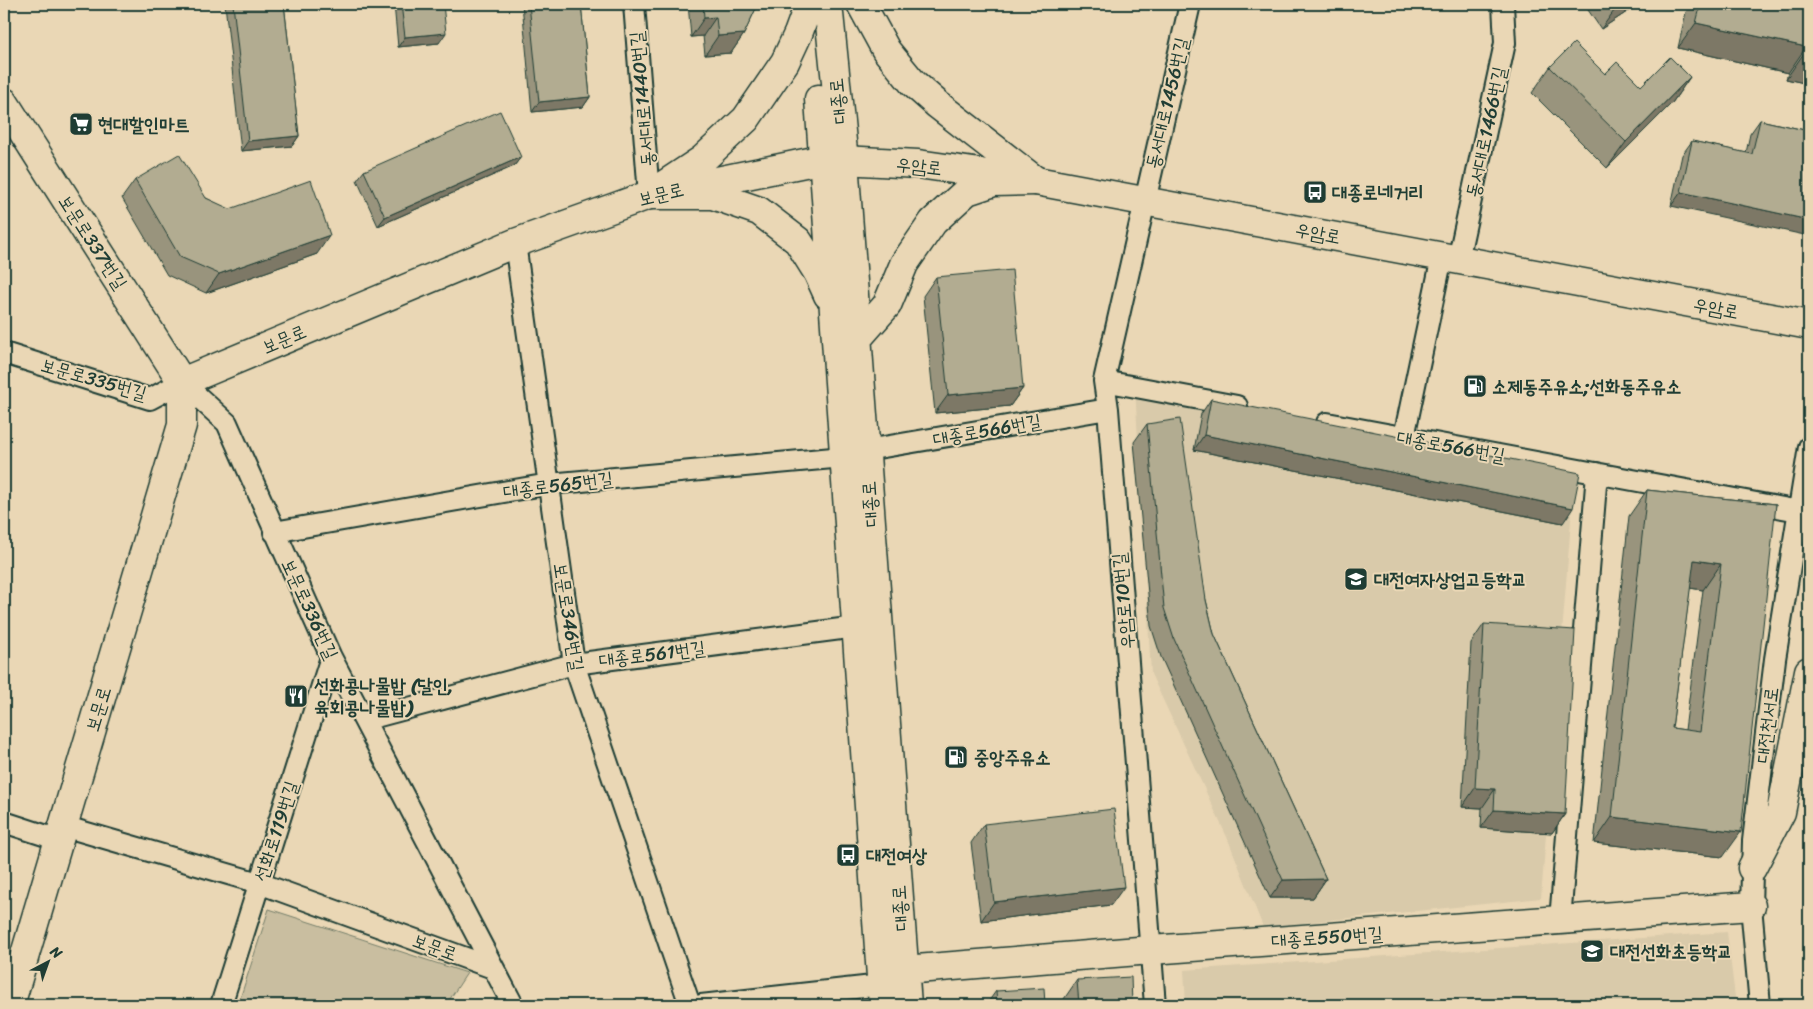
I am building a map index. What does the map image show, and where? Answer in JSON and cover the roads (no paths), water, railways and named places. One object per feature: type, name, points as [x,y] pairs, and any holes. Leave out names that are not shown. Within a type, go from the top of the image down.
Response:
[{"type":"main road","points":[[650,195],[702,160],[746,119],[785,62],[810,4]]},
{"type":"main road","name":"대종로","points":[[810,4],[834,160],[857,339],[855,454],[856,627],[882,995]]},
{"type":"main road","name":"대종로","points":[[828,4],[834,160],[834,308],[855,454],[907,1005]]},
{"type":"main road","points":[[861,4],[886,50],[913,83],[938,105],[1036,181]]},
{"type":"main road","name":"보문로337번길","points":[[4,102],[182,382]]},
{"type":"main road","name":"보문로","points":[[10,1005],[182,425],[182,382],[515,243],[650,195],[834,160]]},
{"type":"main road","name":"우암로","points":[[834,160],[918,164],[1036,181],[1809,325]]},
{"type":"main road","points":[[857,339],[887,305],[904,264],[933,222],[967,191],[994,182],[1036,181]]},
{"type":"main road","points":[[650,195],[713,195],[759,211],[798,241],[818,273],[834,308]]},
{"type":"main road","points":[[1752,868],[1780,812],[1809,671]]},
{"type":"main road","name":"대종로550번길","points":[[904,970],[1750,906]]},
{"type":"street","name":"동서대로1440번길","points":[[634,4],[650,195]]},
{"type":"street","name":"동서대로1456번길","points":[[1145,201],[1190,4]]},
{"type":"street","name":"동서대로1466번길","points":[[1404,437],[1505,43],[1502,4]]},
{"type":"street","name":"우암로10번길","points":[[1145,201],[1104,382],[1108,409],[1155,1005]]},
{"type":"street","name":"보문로346번길","points":[[515,243],[574,664],[690,1005]]},
{"type":"street","name":"보문로335번길","points":[[4,353],[150,399],[182,382]]},
{"type":"street","name":"보문로336번길","points":[[182,382],[227,423],[331,657],[513,1005]]},
{"type":"street","points":[[1104,382],[1260,410]]},
{"type":"street","name":"대종로566번길","points":[[855,454],[1108,409]]},
{"type":"street","name":"대종로566번길","points":[[1308,419],[1799,510]]},
{"type":"street","name":"대전천서로","points":[[1760,1005],[1750,906],[1753,841],[1775,659],[1809,447]]},
{"type":"street","name":"대종로565번길","points":[[274,532],[549,484],[855,454]]},
{"type":"street","points":[[1560,920],[1597,473]]},
{"type":"street","name":"대종로561번길","points":[[364,720],[574,664],[856,627]]},
{"type":"street","name":"선화로119번길","points":[[221,1005],[331,657]]},
{"type":"street","points":[[4,822],[61,833]]},
{"type":"street","name":"보문로","points":[[61,833],[259,883],[493,968]]},
{"type":"street","points":[[701,1005],[882,995]]},
{"type":"place","name":"현대할인마트","points":[[81,124]]},
{"type":"place","name":"대종로네거리","points":[[1315,192]]},
{"type":"place","name":"소제동주유소;선화동주유소","points":[[1475,386]]},
{"type":"place","name":"대전여자상업고등학교","points":[[1356,579]]},
{"type":"place","name":"선화콩나물밥 (달인, 육회콩나물밥)","points":[[296,696]]},
{"type":"place","name":"중앙주유소","points":[[956,757]]},
{"type":"place","name":"대전여상","points":[[848,855]]},
{"type":"place","name":"대전선화초등학교","points":[[1592,951]]}]
